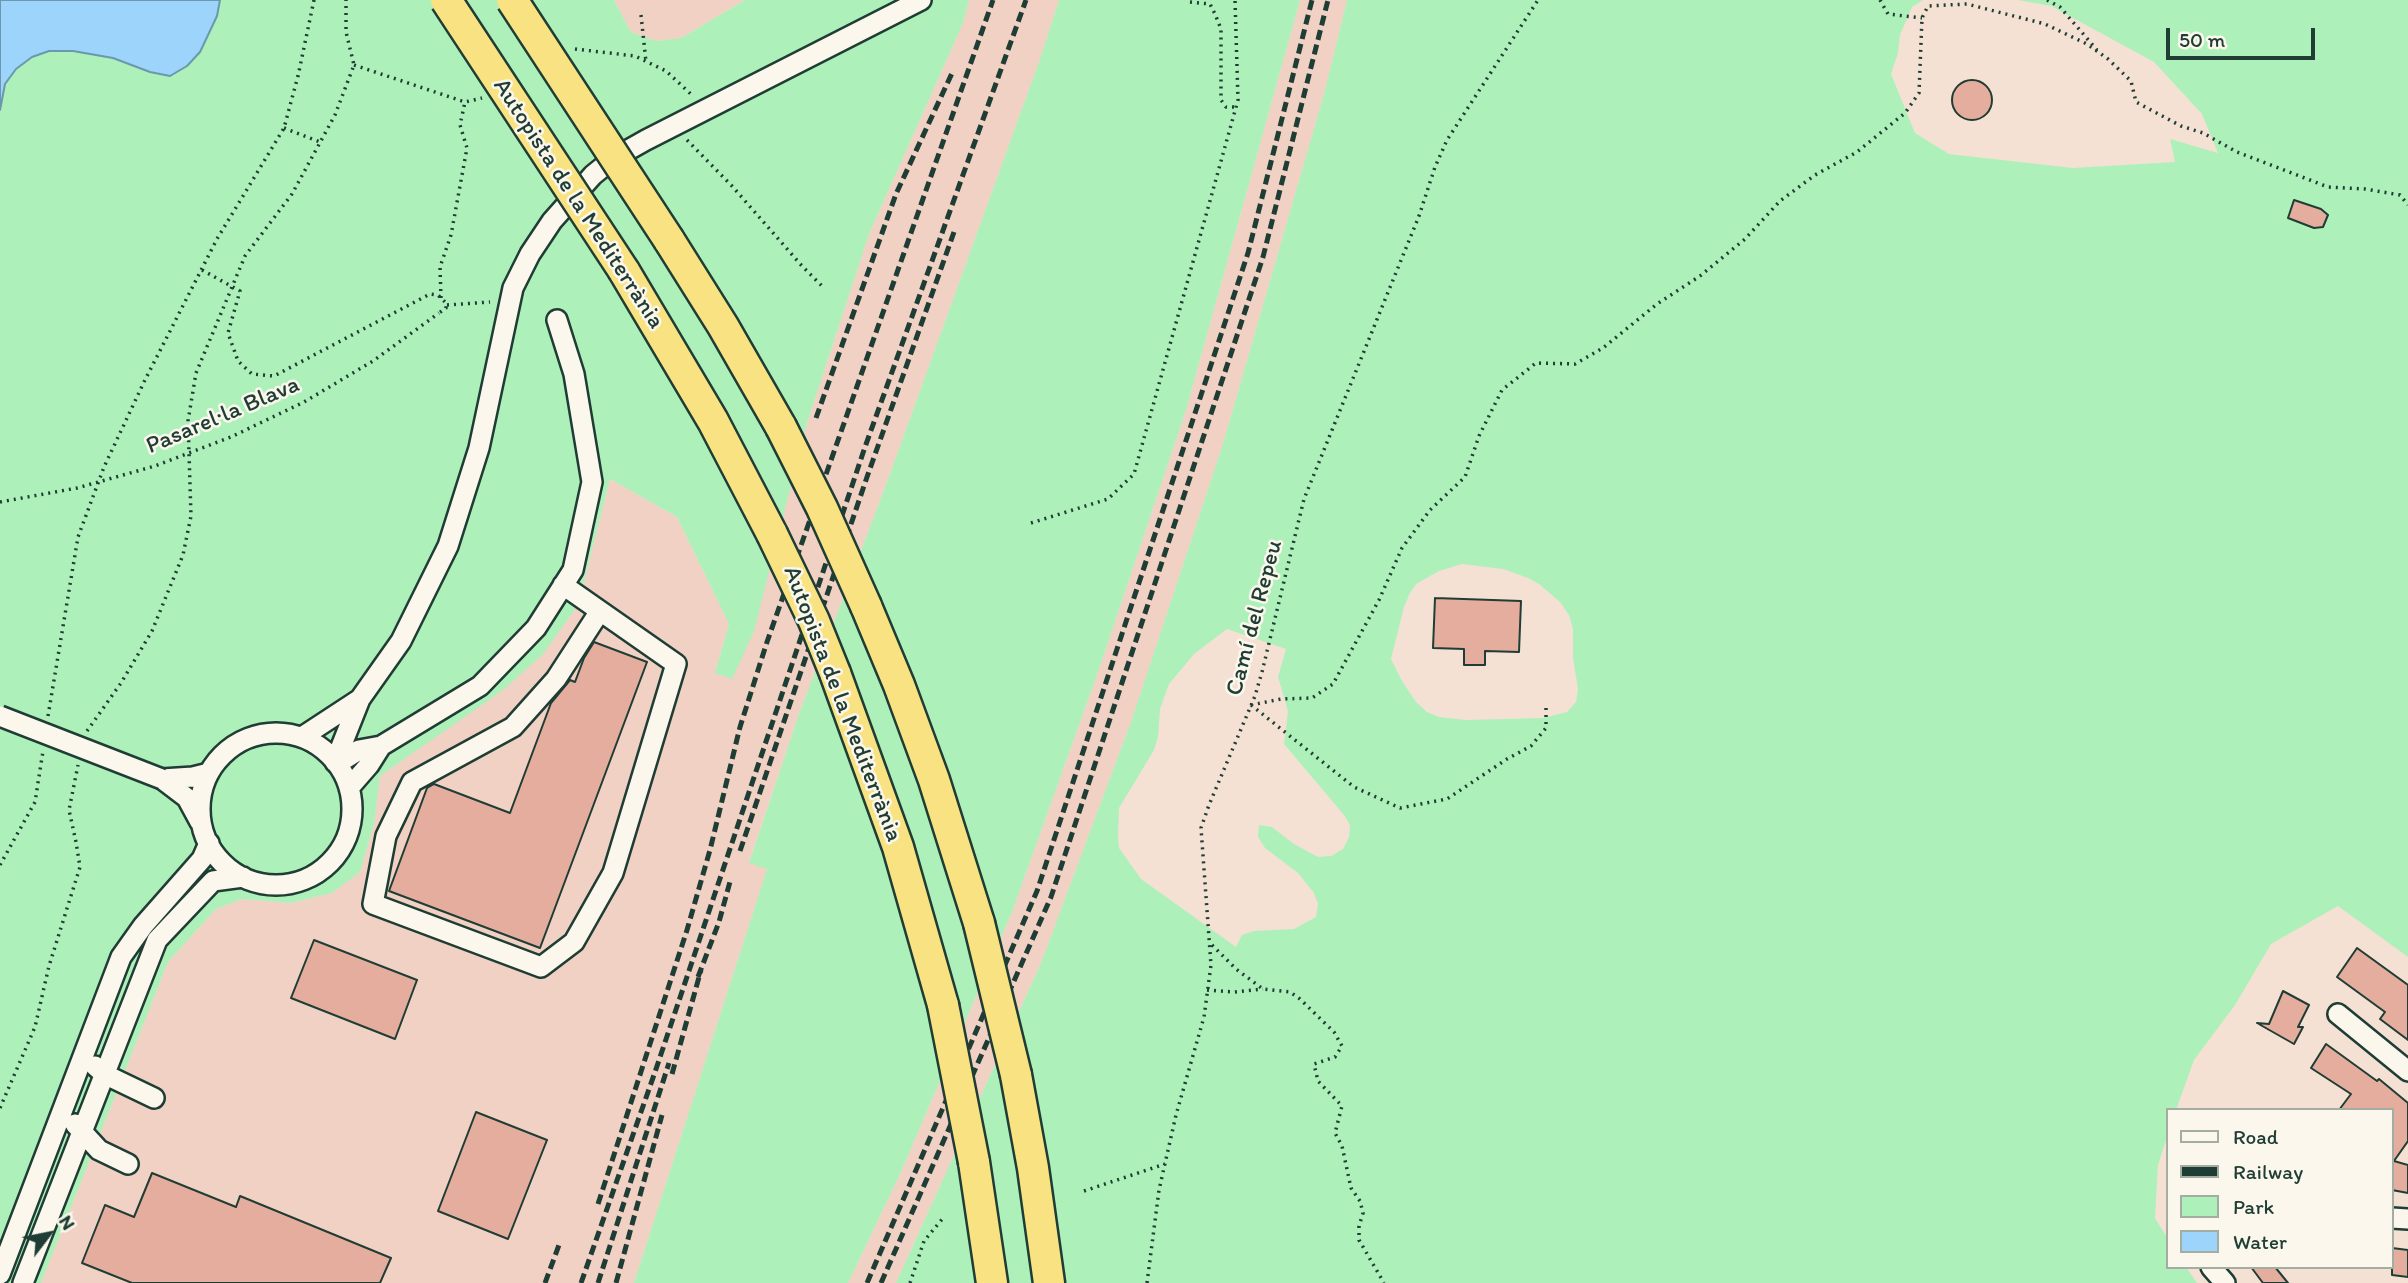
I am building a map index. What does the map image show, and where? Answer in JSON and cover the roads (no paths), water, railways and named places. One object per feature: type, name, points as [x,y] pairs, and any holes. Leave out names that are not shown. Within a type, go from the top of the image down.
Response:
[{"type":"highway","name":"Autopista de la Mediterrània","points":[[446,0],[624,271],[713,421],[814,621],[898,847],[943,1005],[974,1163],[992,1283]]},
{"type":"highway","points":[[512,0],[723,326],[781,427],[822,508],[866,606],[934,780],[979,923],[1016,1075],[1033,1168],[1049,1283]]},
{"type":"street","points":[[336,763],[360,699],[401,641],[448,546],[480,448],[513,288],[530,254],[552,221],[593,175],[614,158],[921,0]]},
{"type":"street","points":[[336,763],[359,750],[381,746],[480,686],[536,628],[573,570],[592,482],[574,373],[557,320]]},
{"type":"street","points":[[563,585],[676,664],[613,873],[574,942],[541,967],[373,904],[386,836],[412,782],[513,727],[556,679],[600,611]]},
{"type":"street","points":[[302,737],[360,699]]},
{"type":"street","points":[[0,716],[162,779],[187,798],[205,834],[229,868],[256,882],[285,884],[299,881],[325,867],[343,845],[351,817],[349,788],[336,763],[326,751],[302,737],[271,733],[242,741],[223,755],[209,773],[201,799],[205,834],[201,859],[143,926],[121,957],[0,1274]]},
{"type":"street","points":[[349,788],[381,746]]},
{"type":"street","points":[[162,779],[209,773]]},
{"type":"street","points":[[12,1242],[13,1275],[21,1283],[157,940],[213,881],[243,877]]},
{"type":"street","points":[[2338,1014],[2408,1071]]},
{"type":"street","points":[[93,1028],[103,1040],[97,1050],[95,1067],[154,1098]]},
{"type":"street","points":[[64,1105],[71,1120],[99,1150],[128,1164]]},
{"type":"street","points":[[2213,1269],[2225,1283]]},
{"type":"water","points":[[0,0],[220,0],[217,16],[200,52],[187,66],[170,76],[150,72],[113,58],[73,51],[49,51],[32,57],[16,69],[5,84],[0,110]]},
{"type":"railway","points":[[598,1204],[687,930],[740,727],[767,642],[993,0]]},
{"type":"railway","points":[[581,1283],[655,1072],[865,447],[1026,0]]},
{"type":"railway","points":[[867,1283],[1037,891],[1248,253],[1312,0]]},
{"type":"railway","points":[[881,1283],[1051,897],[1263,257],[1328,0]]},
{"type":"railway","points":[[816,418],[896,194],[953,71]]},
{"type":"railway","points":[[740,851],[867,477],[954,232]]},
{"type":"railway","points":[[698,977],[719,922],[731,878]]},
{"type":"railway","points":[[672,1074],[701,970]]},
{"type":"railway","points":[[598,1283],[669,1063]]},
{"type":"railway","points":[[616,1283],[662,1115]]},
{"type":"railway","points":[[545,1283],[559,1245]]}]
